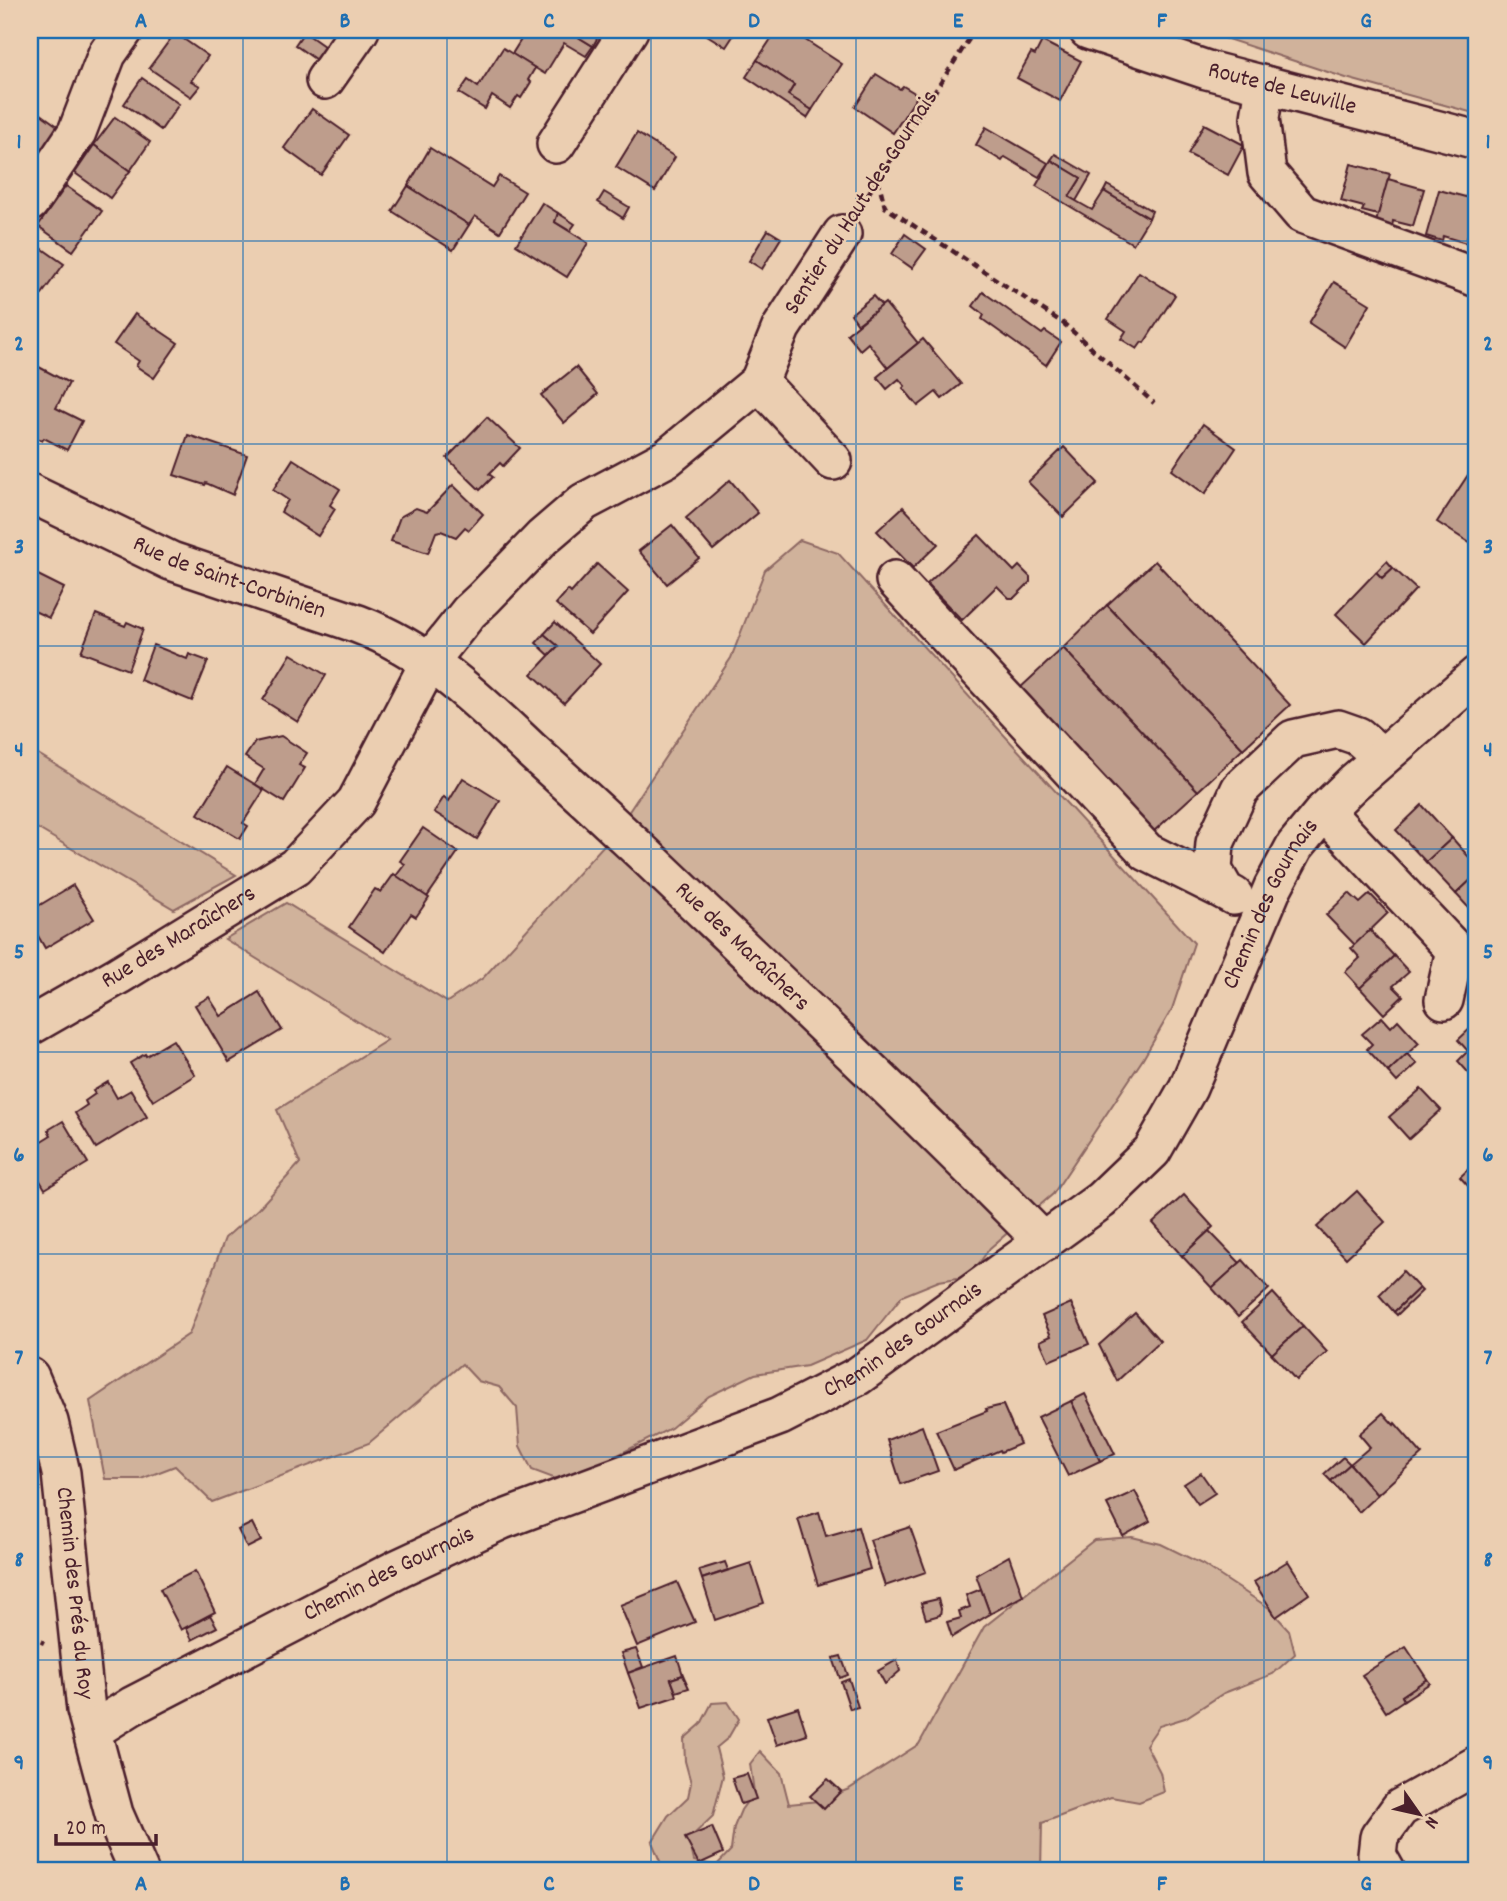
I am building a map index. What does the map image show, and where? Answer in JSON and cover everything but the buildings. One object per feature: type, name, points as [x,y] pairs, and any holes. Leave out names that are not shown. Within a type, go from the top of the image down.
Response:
[{"type":"street","points":[[30,202],[78,132],[107,54],[124,30]]},
{"type":"street","points":[[325,80],[360,30]]},
{"type":"street","points":[[556,144],[629,30]]},
{"type":"street","name":"Route de Leuville","points":[[1088,30],[1207,70],[1477,140]]},
{"type":"street","points":[[1265,85],[1260,118],[1267,173],[1302,214],[1477,278]]},
{"type":"street","name":"Sentier du Haut des Gournais","points":[[760,382],[781,328],[842,234]]},
{"type":"street","points":[[760,382],[834,461]]},
{"type":"street","name":"Rue des Maraîchers","points":[[30,1026],[295,867],[356,802],[430,661],[469,612],[542,538],[584,502],[667,458],[760,382]]},
{"type":"street","name":"Rue de Saint-Corbinien","points":[[30,493],[171,561],[358,624],[430,661]]},
{"type":"street","points":[[895,580],[1147,852],[1263,913]]},
{"type":"street","name":"Rue des Maraîchers","points":[[430,661],[489,710],[617,829],[1044,1242]]},
{"type":"street","name":"Chemin des Gournais","points":[[92,1731],[132,1706],[399,1568],[502,1520],[780,1416],[858,1376],[1101,1200],[1152,1151],[1188,1088],[1273,887],[1295,846],[1324,811],[1477,675]]},
{"type":"street","points":[[1225,891],[1213,870],[1215,843],[1240,789],[1293,739],[1338,729],[1358,736],[1382,757]]},
{"type":"street","points":[[1324,811],[1455,950],[1444,1000]]},
{"type":"street","name":"Chemin des Prés du Roy","points":[[30,1377],[49,1422],[61,1473],[86,1710],[114,1814],[139,1871]]},
{"type":"street","points":[[1386,1871],[1377,1855],[1379,1837],[1401,1808],[1477,1765]]},
{"type":"path","name":"Sentier du Haut des Gournais","points":[[842,234],[975,30]]},
{"type":"path","points":[[878,178],[885,207],[1063,323],[1153,403]]},
{"type":"shaded area","points":[[1200,30],[1477,30],[1477,114],[1346,78]]},
{"type":"shaded area","points":[[800,540],[838,553],[1194,943],[1172,1009],[1143,1059],[1053,1194],[990,1248],[970,1276],[939,1281],[902,1296],[867,1340],[807,1366],[755,1374],[709,1396],[671,1428],[608,1460],[556,1479],[532,1470],[520,1446],[517,1408],[499,1387],[478,1381],[462,1364],[369,1443],[212,1502],[175,1466],[141,1479],[105,1479],[90,1401],[189,1334],[225,1238],[258,1209],[300,1163],[277,1110],[387,1040],[225,939],[286,903],[447,1002],[483,978],[614,834],[731,658],[765,570]]},
{"type":"shaded area","points":[[30,749],[236,875],[174,909],[30,824]]},
{"type":"shaded area","points":[[1132,1537],[1161,1544],[1202,1564],[1269,1608],[1289,1630],[1295,1654],[1273,1674],[1224,1693],[1185,1718],[1159,1726],[1146,1745],[1160,1772],[1164,1792],[1139,1802],[1111,1797],[1042,1823],[1041,1871],[664,1871],[652,1842],[668,1816],[688,1797],[691,1783],[685,1761],[684,1739],[701,1724],[712,1703],[728,1702],[739,1719],[728,1738],[716,1748],[723,1776],[713,1816],[689,1839],[694,1861],[716,1866],[731,1850],[734,1827],[741,1810],[754,1792],[750,1764],[760,1751],[781,1773],[789,1804],[819,1801],[849,1789],[919,1744],[984,1627],[1094,1540]]}]
